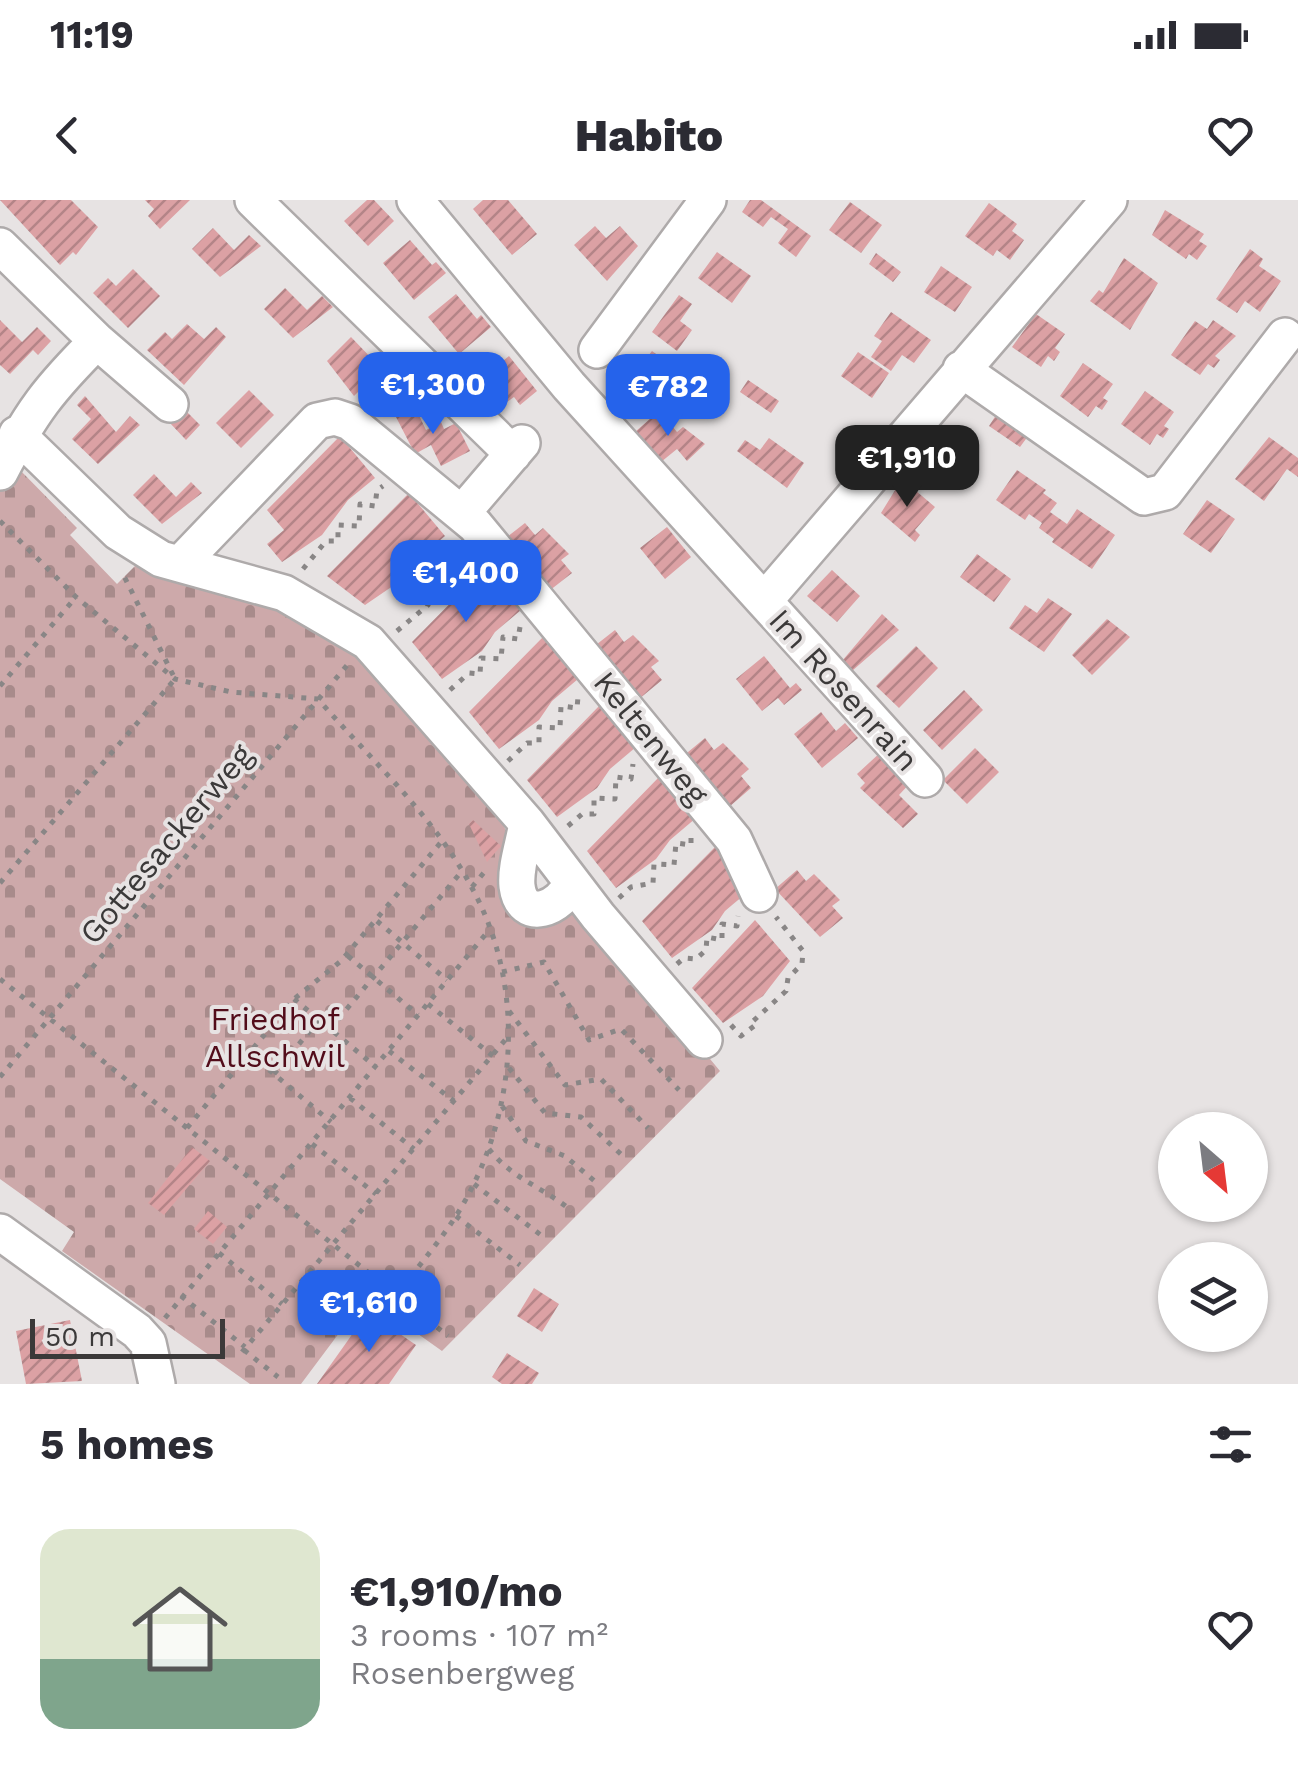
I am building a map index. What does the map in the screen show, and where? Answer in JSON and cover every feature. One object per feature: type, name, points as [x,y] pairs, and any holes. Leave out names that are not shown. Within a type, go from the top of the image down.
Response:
[{"type":"street","points":[[253,200],[518,449],[465,510]]},
{"type":"street","name":"Im Rosenrain","points":[[415,200],[569,386],[925,779]]},
{"type":"street","points":[[597,350],[708,200]]},
{"type":"street","points":[[764,601],[1109,200]]},
{"type":"street","points":[[0,246],[97,341],[170,404]]},
{"type":"street","points":[[961,369],[1144,497],[1165,492],[1285,336]]},
{"type":"street","points":[[97,341],[44,394],[7,446],[118,532],[160,559],[284,593],[368,642],[536,834],[598,916],[701,1037]]},
{"type":"street","name":"Keltenweg","points":[[180,564],[318,422],[335,417],[350,422],[410,473],[465,510],[734,840],[759,894]]},
{"type":"street","points":[[536,834],[517,887],[522,898],[532,908],[557,906],[571,882]]},
{"type":"street","points":[[0,1232],[148,1343],[157,1384]]},
{"type":"path","points":[[284,593],[326,541],[338,541],[338,525],[359,526],[360,504],[375,506],[377,490],[389,482],[400,484],[410,473]]},
{"type":"path","points":[[368,642],[386,622],[396,632],[428,605],[423,599],[436,588],[430,580],[442,570],[449,577],[465,565],[459,558],[474,546],[455,528],[465,510]]},
{"type":"path","points":[[0,521],[76,597],[175,679],[231,692],[318,699],[442,841],[462,870],[490,929],[502,972],[508,1036],[502,1106],[474,1184],[456,1216],[396,1295]]},
{"type":"path","points":[[118,532],[112,551],[175,679]]},
{"type":"path","points":[[0,686],[76,597]]},
{"type":"path","points":[[429,709],[469,674],[480,674],[481,658],[501,659],[503,637],[518,639],[520,623],[537,626],[550,616]]},
{"type":"path","name":"Gottesackerweg","points":[[0,1076],[368,642]]},
{"type":"path","points":[[0,883],[175,679]]},
{"type":"path","points":[[488,780],[527,743],[539,743],[540,727],[560,728],[562,706],[576,708],[578,692],[596,696],[608,685]]},
{"type":"path","points":[[536,834],[582,814],[594,814],[594,798],[615,799],[616,777],[632,779],[633,763],[651,766],[664,753]]},
{"type":"path","points":[[598,916],[631,887],[653,883],[654,864],[674,865],[676,843],[691,845],[691,830]]},
{"type":"path","points":[[188,1128],[294,999],[347,955],[442,841]]},
{"type":"path","points":[[330,1030],[462,870]]},
{"type":"path","points":[[654,982],[684,958],[696,959],[706,950],[707,938],[722,940],[722,924],[737,926],[739,910],[756,914],[759,894]]},
{"type":"path","points":[[701,1037],[711,1023],[724,1031],[732,1026],[741,1036],[786,991],[788,978],[802,964],[803,951],[759,894]]},
{"type":"path","points":[[376,920],[447,980]]},
{"type":"path","points":[[148,1343],[182,1296],[490,929]]},
{"type":"path","points":[[347,955],[418,1015]]},
{"type":"path","points":[[502,972],[544,962],[589,1040],[621,1029],[678,1090]]},
{"type":"path","points":[[0,978],[448,1336]]},
{"type":"path","points":[[294,999],[376,1067]]},
{"type":"path","points":[[428,1004],[493,1056]]},
{"type":"path","points":[[507,1008],[566,1085],[601,1079],[648,1128]]},
{"type":"path","points":[[274,1074],[319,1020]]},
{"type":"path","points":[[244,1350],[508,1036]]},
{"type":"path","points":[[389,1051],[454,1102]]},
{"type":"path","points":[[249,1053],[330,1122]]},
{"type":"path","points":[[508,1066],[546,1112],[581,1117],[624,1157]]},
{"type":"path","points":[[350,1098],[414,1149]]},
{"type":"path","points":[[502,1106],[526,1141],[565,1156],[598,1184]]},
{"type":"path","points":[[312,1144],[376,1194]]},
{"type":"path","points":[[489,1150],[506,1171],[546,1190],[572,1211]]},
{"type":"path","points":[[474,1184],[546,1238]]},
{"type":"path","points":[[456,1216],[520,1265]]},
{"type":"path","points":[[219,1253],[282,1304]]},
{"type":"path","points":[[182,1296],[278,1378]]},
{"type":"green space","name":"Friedhof Allschwil","points":[[16,466],[77,528],[70,535],[117,584],[135,566],[150,566],[252,593],[351,642],[496,808],[510,840],[509,890],[561,914],[575,912],[653,990],[720,1071],[442,1351],[366,1297],[301,1384],[250,1384],[62,1251],[74,1232],[0,1179],[0,488]]},
{"type":"building","points":[[0,200],[71,200],[98,227],[76,255],[73,252],[60,265]]},
{"type":"building","points":[[145,200],[190,200],[160,229],[148,216],[154,209]]},
{"type":"building","points":[[367,200],[374,200],[394,221],[368,246],[344,221]]},
{"type":"building","points":[[483,200],[508,200],[537,234],[512,255],[473,209]]},
{"type":"building","points":[[750,200],[761,200],[811,236],[796,257],[778,243],[788,229],[771,217],[763,227],[742,212]]},
{"type":"building","points":[[850,202],[882,225],[861,253],[829,230]]},
{"type":"building","points":[[989,203],[1017,224],[1012,231],[1024,240],[1010,260],[997,250],[993,256],[965,236]]},
{"type":"building","points":[[1165,210],[1204,234],[1199,241],[1207,246],[1197,260],[1189,254],[1186,259],[1152,235]]},
{"type":"building","points":[[595,226],[606,238],[620,226],[638,246],[607,281],[574,245]]},
{"type":"building","points":[[213,228],[234,250],[249,235],[261,246],[220,277],[192,249]]},
{"type":"building","points":[[410,240],[432,265],[436,262],[446,273],[414,300],[383,263]]},
{"type":"building","points":[[1250,249],[1263,259],[1259,266],[1281,281],[1260,312],[1245,301],[1237,313],[1216,299]]},
{"type":"building","points":[[717,252],[751,276],[732,303],[698,278]]},
{"type":"building","points":[[876,253],[901,272],[893,282],[869,264]]},
{"type":"building","points":[[1124,258],[1158,283],[1130,330],[1090,301],[1099,290],[1103,293]]},
{"type":"building","points":[[941,266],[972,287],[955,312],[924,292]]},
{"type":"building","points":[[133,269],[160,296],[128,328],[93,293],[108,278],[116,286]]},
{"type":"building","points":[[285,288],[307,310],[322,296],[333,307],[293,338],[264,309]]},
{"type":"building","points":[[456,294],[477,319],[481,315],[491,327],[459,354],[428,317]]},
{"type":"building","points":[[679,295],[692,304],[680,321],[692,330],[677,351],[652,332]]},
{"type":"building","points":[[891,312],[931,340],[914,363],[902,355],[891,371],[871,357],[882,341],[874,336]]},
{"type":"building","points":[[1036,314],[1065,334],[1055,348],[1060,352],[1054,361],[1048,356],[1041,367],[1012,347]]},
{"type":"building","points":[[0,320],[22,342],[37,327],[51,341],[38,355],[33,350],[10,374],[0,365]]},
{"type":"building","points":[[1213,320],[1236,336],[1215,356],[1220,360],[1214,368],[1208,364],[1200,375],[1171,355],[1195,321],[1207,329]]},
{"type":"building","points":[[187,324],[204,339],[216,327],[226,337],[184,385],[147,350],[165,332],[172,339]]},
{"type":"building","points":[[351,337],[377,364],[385,355],[398,368],[381,384],[373,377],[354,396],[327,361]]},
{"type":"building","points":[[652,351],[680,372],[670,385],[677,390],[669,401],[661,395],[659,399],[631,378]]},
{"type":"building","points":[[858,352],[889,373],[872,398],[841,376]]},
{"type":"building","points":[[509,356],[537,391],[520,405],[514,397],[504,404],[482,378]]},
{"type":"building","points":[[1083,363],[1113,384],[1103,398],[1108,401],[1102,410],[1096,406],[1088,417],[1060,396]]},
{"type":"building","points":[[748,380],[779,401],[771,413],[740,392]]},
{"type":"building","points":[[249,390],[274,415],[241,448],[216,423]]},
{"type":"building","points":[[1145,391],[1174,412],[1164,426],[1169,429],[1163,438],[1157,434],[1150,445],[1121,424]]},
{"type":"building","points":[[85,396],[116,432],[130,416],[140,425],[98,464],[72,439],[91,419],[77,405]]},
{"type":"building","points":[[1002,406],[1034,428],[1020,447],[989,426]]},
{"type":"building","points":[[415,407],[426,430],[441,422],[444,429],[456,423],[470,451],[441,466],[431,445],[415,454],[396,417]]},
{"type":"building","points":[[183,408],[200,425],[186,440],[169,422]]},
{"type":"building","points":[[659,411],[677,432],[683,427],[705,444],[687,461],[677,449],[661,462],[635,432]]},
{"type":"building","points":[[941,425],[977,453],[959,476],[923,449]]},
{"type":"building","points":[[340,436],[375,478],[348,500],[322,535],[282,562],[267,544],[284,530],[267,510]]},
{"type":"building","points":[[1269,437],[1298,458],[1298,477],[1287,469],[1264,501],[1235,479]]},
{"type":"building","points":[[769,438],[804,463],[787,488],[737,451],[745,440],[760,450]]},
{"type":"building","points":[[1017,470],[1046,490],[1043,493],[1057,503],[1050,512],[1067,524],[1077,509],[1115,535],[1092,569],[1052,542],[1054,539],[1039,528],[1042,523],[1029,514],[1025,520],[996,500]]},
{"type":"building","points":[[154,474],[176,497],[191,482],[202,493],[162,524],[133,495]]},
{"type":"building","points":[[902,479],[935,507],[915,530],[920,535],[915,542],[881,513]]},
{"type":"building","points":[[409,493],[445,536],[419,558],[406,577],[365,605],[327,576]]},
{"type":"building","points":[[1207,500],[1235,519],[1211,553],[1183,534]]},
{"type":"building","points":[[525,523],[535,535],[543,528],[569,554],[561,560],[572,573],[549,591],[502,541]]},
{"type":"building","points":[[667,527],[691,557],[665,579],[640,548]]},
{"type":"building","points":[[977,554],[1011,579],[994,602],[960,577]]},
{"type":"building","points":[[486,567],[521,610],[495,632],[482,651],[442,679],[412,642]]},
{"type":"building","points":[[832,570],[860,596],[837,622],[807,596]]},
{"type":"building","points":[[1048,598],[1072,614],[1044,652],[1009,628],[1025,605],[1037,613]]},
{"type":"building","points":[[882,614],[899,630],[852,671],[842,661]]},
{"type":"building","points":[[1107,619],[1130,637],[1092,675],[1072,655]]},
{"type":"building","points":[[615,630],[624,642],[633,635],[659,661],[651,667],[662,680],[639,699],[592,648]]},
{"type":"building","points":[[543,637],[578,679],[552,701],[539,720],[499,749],[469,712]]},
{"type":"building","points":[[916,646],[938,668],[899,708],[876,686]]},
{"type":"building","points":[[764,656],[790,688],[796,683],[802,690],[784,705],[778,698],[762,711],[736,679]]},
{"type":"building","points":[[964,690],[983,710],[942,750],[923,730]]},
{"type":"building","points":[[600,705],[636,747],[610,769],[597,788],[557,817],[527,780]]},
{"type":"building","points":[[821,712],[836,731],[845,723],[858,738],[822,768],[794,734]]},
{"type":"building","points":[[705,738],[714,750],[723,743],[749,769],[741,776],[751,788],[729,807],[682,757]]},
{"type":"building","points":[[975,748],[999,772],[967,804],[943,780]]},
{"type":"building","points":[[882,751],[912,781],[899,795],[918,814],[903,828],[860,788],[865,783],[857,774]]},
{"type":"building","points":[[660,776],[696,818],[670,840],[656,859],[616,888],[587,851]]},
{"type":"building","points":[[473,820],[501,846],[487,862],[469,824]]},
{"type":"building","points":[[715,847],[751,889],[725,911],[712,930],[672,958],[642,921]]},
{"type":"building","points":[[797,870],[806,881],[814,874],[840,900],[832,906],[843,918],[820,937],[775,889]]},
{"type":"building","points":[[755,920],[790,961],[763,996],[723,1023],[692,988]]},
{"type":"building","points":[[192,1147],[210,1161],[164,1215],[148,1203]]},
{"type":"building","points":[[208,1211],[227,1227],[213,1244],[194,1229]]},
{"type":"building","points":[[534,1288],[559,1304],[542,1332],[517,1316]]},
{"type":"building","points":[[368,1312],[416,1345],[389,1384],[317,1384]]},
{"type":"building","points":[[70,1320],[82,1381],[26,1384],[16,1331]]},
{"type":"building","points":[[507,1353],[539,1373],[532,1384],[502,1384],[492,1377]]}]
